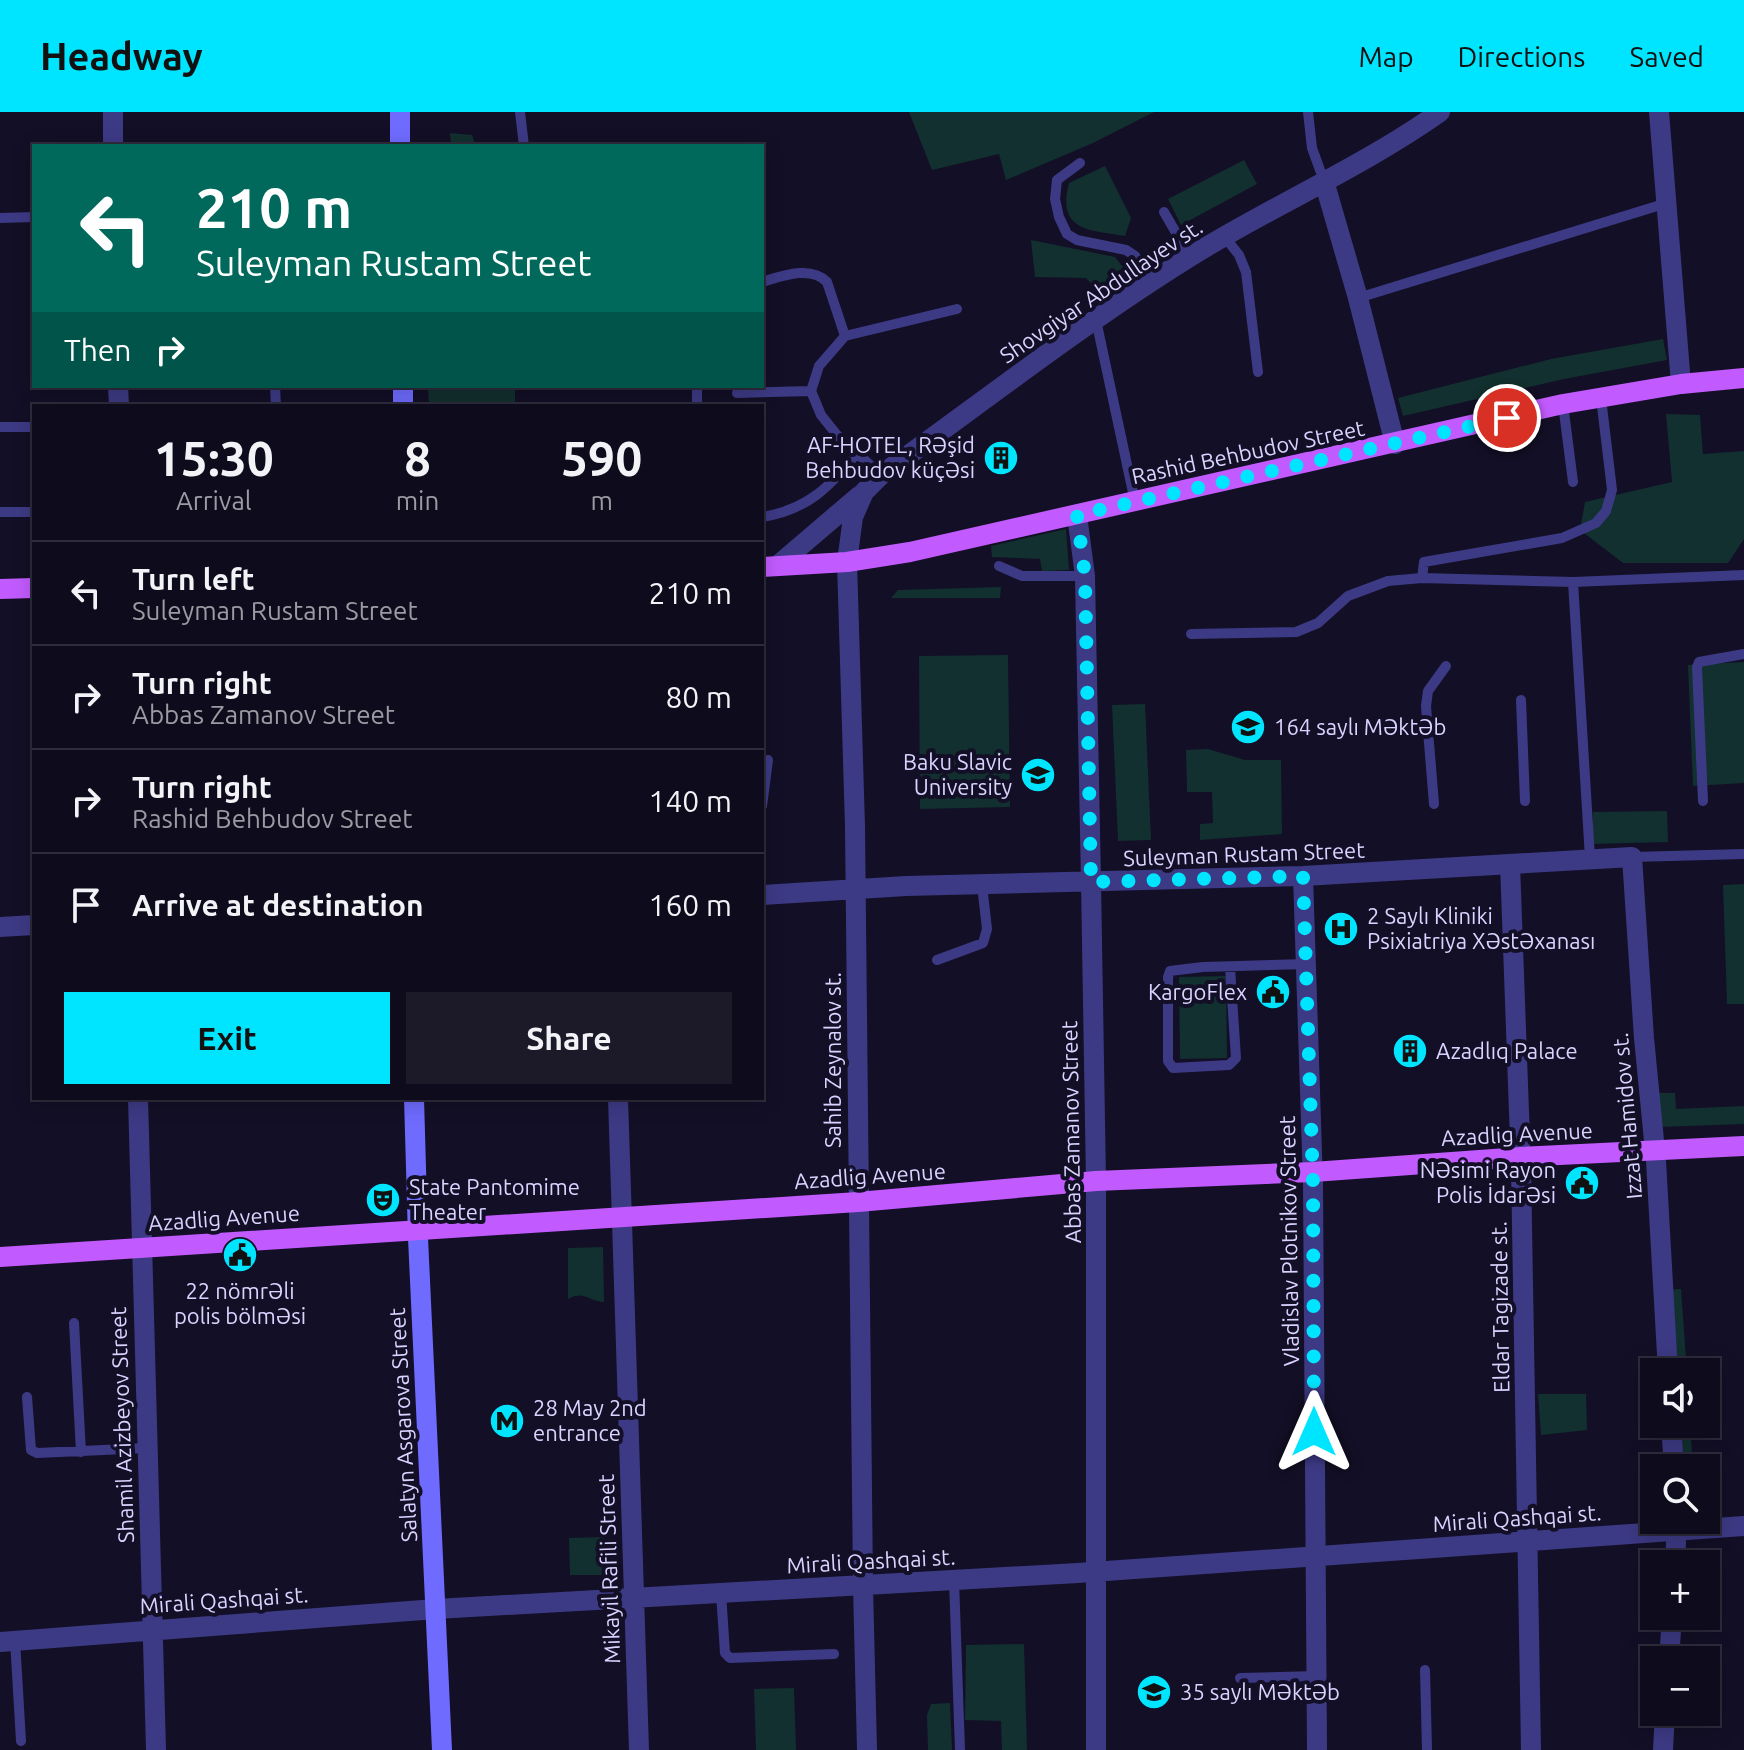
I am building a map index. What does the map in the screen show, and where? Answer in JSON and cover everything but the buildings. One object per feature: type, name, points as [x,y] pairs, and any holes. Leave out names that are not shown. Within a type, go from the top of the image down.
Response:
[{"type":"main road","points":[[400,112],[400,144]]},
{"type":"main road","name":"Rashid Behbudov Street","points":[[769,566],[847,562],[910,552],[1563,404],[1681,384],[1744,378]]},
{"type":"main road","points":[[0,589],[32,588]]},
{"type":"main road","name":"Salatyn Asgarova Street","points":[[414,1100],[417,1229],[442,1750]]},
{"type":"main road","name":"Azadlig Avenue","points":[[0,1257],[858,1202],[1096,1181],[1313,1172],[1521,1157],[1744,1146]]},
{"type":"street","points":[[113,112],[113,144]]},
{"type":"street","name":"Shovgiyar Abdullayev st.","points":[[847,562],[853,517],[864,492],[881,475],[1153,281],[1224,236],[1394,143],[1440,112]]},
{"type":"street","points":[[1659,112],[1681,384]]},
{"type":"street","points":[[1324,181],[1395,444]]},
{"type":"street","points":[[769,566],[864,492]]},
{"type":"street","name":"Abbas Zamanov Street","points":[[1077,515],[1085,576],[1096,1181],[1096,1750]]},
{"type":"street","name":"Sahib Zeynalov st.","points":[[847,562],[856,889],[867,1750]]},
{"type":"street","name":"Suleyman Rustam Street","points":[[764,895],[856,889],[1303,876],[1632,857]]},
{"type":"street","name":"Izzat Hamidov st.","points":[[1632,857],[1667,1358]]},
{"type":"street","name":"Eldar Tagizade st.","points":[[1510,864],[1521,1157],[1531,1750]]},
{"type":"street","name":"Vladislav Plotnikov Street","points":[[1303,876],[1313,1172],[1317,1750]]},
{"type":"street","points":[[0,927],[32,925]]},
{"type":"street","name":"Shamil Azizbeyov Street","points":[[138,1100],[156,1750]]},
{"type":"street","name":"Mikayil Rafili Street","points":[[618,1100],[639,1750]]},
{"type":"street","name":"Mirali Qashqai st.","points":[[1720,1526],[1744,1526]]},
{"type":"street","name":"Mirali Qashqai st.","points":[[8,1641],[436,1609],[1097,1572],[1528,1542],[1640,1529]]},
{"type":"street","points":[[1663,1750],[1664,1726]]},
{"type":"lane","points":[[520,112],[524,144]]},
{"type":"lane","points":[[1308,112],[1312,148],[1324,181]]},
{"type":"lane","points":[[1080,163],[1057,180],[1055,199],[1067,234],[1077,240],[1126,250],[1135,256],[1153,281]]},
{"type":"lane","points":[[1358,298],[1667,203]]},
{"type":"lane","points":[[1164,212],[1190,257]]},
{"type":"lane","points":[[0,218],[32,217]]},
{"type":"lane","points":[[1224,236],[1239,255],[1246,272],[1258,372]]},
{"type":"lane","points":[[764,282],[810,272],[821,275],[827,282],[845,336]]},
{"type":"lane","points":[[881,475],[837,435],[821,415],[811,391],[819,366],[845,336],[957,309]]},
{"type":"lane","points":[[1096,320],[1135,502]]},
{"type":"lane","points":[[737,393],[811,391]]},
{"type":"lane","points":[[1422,578],[1424,562],[1432,559],[1562,538],[1596,523],[1606,511],[1612,490],[1601,398]]},
{"type":"lane","points":[[1563,404],[1573,482]]},
{"type":"lane","points":[[0,427],[32,427]]},
{"type":"lane","points":[[764,516],[809,502],[833,483],[857,453]]},
{"type":"lane","points":[[0,512],[32,512]]},
{"type":"lane","points":[[999,566],[1022,576],[1085,576]]},
{"type":"lane","points":[[1191,634],[1296,632],[1318,623],[1348,596],[1388,581],[1422,578],[1573,582],[1744,575]]},
{"type":"lane","points":[[1573,582],[1590,858]]},
{"type":"lane","points":[[1703,801],[1697,667],[1705,659],[1744,654]]},
{"type":"lane","points":[[1434,804],[1426,706],[1428,691],[1446,666]]},
{"type":"lane","points":[[1521,700],[1525,801]]},
{"type":"lane","points":[[764,791],[768,760]]},
{"type":"lane","points":[[1632,857],[1744,854]]},
{"type":"lane","points":[[937,960],[983,943],[987,929],[982,885]]},
{"type":"lane","points":[[1230,967],[1234,1063],[1173,1068],[1168,1061],[1170,971],[1230,967],[1308,964]]},
{"type":"lane","points":[[74,1323],[81,1452]]},
{"type":"lane","points":[[27,1397],[31,1450],[37,1453],[147,1448]]},
{"type":"lane","points":[[954,1580],[960,1750]]},
{"type":"lane","points":[[721,1593],[725,1653],[730,1658],[834,1654]]},
{"type":"lane","points":[[8,1641],[21,1741]]},
{"type":"lane","points":[[1425,1670],[1427,1750]]},
{"type":"lane","points":[[1240,1678],[1316,1676]]},
{"type":"green space","points":[[909,112],[1154,112],[1093,143],[1006,180],[999,154],[932,170]]},
{"type":"green space","points":[[450,133],[472,135],[475,144],[451,144]]},
{"type":"green space","points":[[1244,160],[1257,184],[1181,225],[1168,199]]},
{"type":"green space","points":[[1105,166],[1131,218],[1125,236],[1079,226],[1067,211],[1069,183]]},
{"type":"green space","points":[[1031,240],[1115,257],[1130,276],[1104,297],[1086,278],[1035,277]]},
{"type":"green space","points":[[1663,339],[1667,360],[1564,379],[1403,416],[1398,398],[1551,359]]},
{"type":"green space","points":[[428,388],[515,388],[515,404],[429,404]]},
{"type":"green space","points":[[1666,414],[1700,415],[1703,454],[1744,451],[1744,539],[1728,563],[1623,563],[1580,530],[1585,502],[1672,482]]},
{"type":"green space","points":[[1066,529],[1069,570],[1042,571],[1040,559],[992,557],[991,546]]},
{"type":"green space","points":[[1001,587],[1000,598],[891,598],[898,590]]},
{"type":"green space","points":[[1008,655],[1010,807],[920,809],[919,656]]},
{"type":"green space","points":[[1744,662],[1744,783],[1693,786],[1688,665]]},
{"type":"green space","points":[[1145,704],[1151,840],[1118,841],[1112,705]]},
{"type":"green space","points":[[1208,749],[1245,760],[1281,760],[1282,834],[1200,840],[1200,824],[1213,823],[1212,792],[1187,792],[1186,750]]},
{"type":"green space","points":[[1667,811],[1668,842],[1592,844],[1593,812]]},
{"type":"green space","points":[[1744,884],[1744,1004],[1727,1004],[1723,885]]},
{"type":"green space","points":[[1226,976],[1227,1058],[1180,1059],[1179,977]]},
{"type":"green space","points":[[1657,1093],[1675,1093],[1676,1109],[1744,1106],[1744,1124],[1658,1127]]},
{"type":"green space","points":[[603,1247],[604,1302],[582,1296],[568,1299],[568,1248]]},
{"type":"green space","points":[[1681,1289],[1686,1358],[1668,1358],[1665,1290]]},
{"type":"green space","points":[[1538,1394],[1586,1394],[1587,1430],[1541,1435]]},
{"type":"green space","points":[[1673,1438],[1691,1438],[1692,1454],[1673,1454]]},
{"type":"green space","points":[[605,1537],[608,1575],[570,1575],[569,1538]]},
{"type":"green space","points":[[1024,1644],[1027,1750],[1002,1750],[1001,1721],[965,1720],[966,1645]]},
{"type":"green space","points":[[794,1688],[796,1750],[756,1750],[754,1689]]},
{"type":"green space","points":[[950,1703],[952,1750],[928,1750],[927,1715],[931,1704]]},
{"type":"place","name":"AF-HOTEL, Rəşid Behbudov küçəsi","points":[[1001,458]]},
{"type":"place","name":"164 saylı Məktəb","points":[[1248,727]]},
{"type":"place","name":"Baku Slavic University","points":[[1038,775]]},
{"type":"place","name":"2 Saylı Kliniki Psixiatriya Xəstəxanası","points":[[1341,929]]},
{"type":"place","name":"KargoFlex","points":[[1273,992]]},
{"type":"place","name":"Azadlıq Palace","points":[[1410,1051]]},
{"type":"place","name":"Nəsimi Rayon Polis İdarəsi","points":[[1582,1183]]},
{"type":"place","name":"State Pantomime Theater","points":[[383,1200]]},
{"type":"place","name":"22 nömrəli polis bölməsi","points":[[240,1255]]},
{"type":"place","name":"28 May 2nd entrance","points":[[507,1421]]},
{"type":"place","name":"35 saylı Məktəb","points":[[1154,1692]]},
{"type":"route","points":[[1314,1432],[1313,1183],[1303,876],[1091,882],[1085,576],[1077,515],[1507,418]]}]
